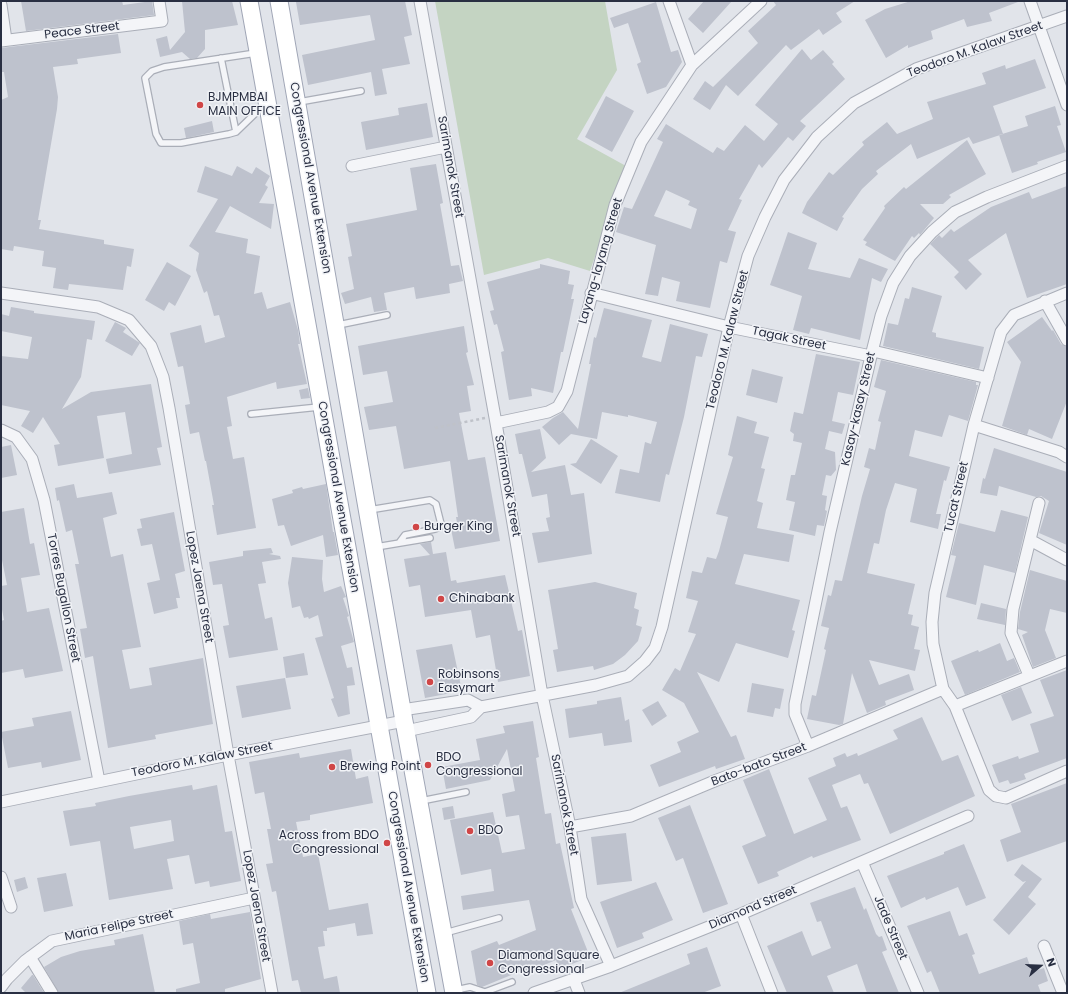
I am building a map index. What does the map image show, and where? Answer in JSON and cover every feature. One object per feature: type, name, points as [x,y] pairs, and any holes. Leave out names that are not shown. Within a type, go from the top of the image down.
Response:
[{"type":"main road","name":"Congressional Avenue Extension","points":[[249,1],[427,993]]},
{"type":"main road","name":"Congressional Avenue Extension","points":[[279,1],[404,721],[454,992]]},
{"type":"main road","points":[[327,440],[355,434]]},
{"type":"street","name":"Peace Street","points":[[3,41],[162,21],[159,1]]},
{"type":"street","name":"Sarimanok Street","points":[[420,1],[496,420],[542,695],[570,827],[581,899],[610,966]]},
{"type":"street","points":[[669,1],[692,65]]},
{"type":"street","name":"Layang-layang Street","points":[[496,420],[548,412],[558,407],[567,391],[591,293],[615,206],[641,142],[692,65],[761,1]]},
{"type":"street","points":[[1030,1],[1067,105]]},
{"type":"street","points":[[1,5],[3,41]]},
{"type":"street","name":"Teodoro M. Kalaw Street","points":[[404,721],[471,717],[481,707],[596,685],[628,676],[645,661],[655,648],[662,627],[729,327],[748,256],[765,217],[784,180],[817,137],[854,103],[916,69],[1067,16]]},
{"type":"street","points":[[352,166],[446,147]]},
{"type":"street","name":"Kasay-kasay Street","points":[[808,746],[795,714],[795,704],[830,532],[881,316],[893,283],[910,256],[932,232],[955,212],[987,196],[1067,166]]},
{"type":"street","name":"Lopez Jaena Street","points":[[1,293],[98,308],[129,320],[151,346],[163,377],[166,393],[228,755],[272,993]]},
{"type":"street","name":"Tagak Street","points":[[591,293],[729,327],[988,378]]},
{"type":"street","name":"Tucat Street","points":[[1067,293],[1014,315],[1001,332],[974,425],[935,593],[932,622],[933,644],[944,689],[955,706],[989,790],[996,796],[1006,798],[1067,771]]},
{"type":"street","points":[[1045,301],[1067,340]]},
{"type":"street","points":[[974,425],[1059,452],[1067,457]]},
{"type":"street","name":"Torres Bugallon Street","points":[[1,430],[16,437],[32,459],[44,500],[99,781]]},
{"type":"street","points":[[1029,676],[1011,633],[1013,609],[1039,503]]},
{"type":"street","points":[[1030,540],[1067,560]]},
{"type":"street","points":[[955,706],[1067,661]]},
{"type":"street","name":"Bato-bato Street","points":[[570,827],[631,816],[717,780],[808,746],[944,689]]},
{"type":"street","name":"Teodoro M. Kalaw Street","points":[[1,802],[228,755],[379,727],[404,721],[468,700],[481,707]]},
{"type":"street","name":"Diamond Street","points":[[534,993],[574,980],[740,914],[968,816]]},
{"type":"street","name":"Jade Street","points":[[862,862],[918,993]]},
{"type":"street","points":[[1,877],[11,907]]},
{"type":"street","name":"Maria Felipe Street","points":[[1,987],[7,979],[30,957],[52,941],[254,898]]},
{"type":"street","points":[[740,914],[772,993]]},
{"type":"street","points":[[1044,946],[1063,993]]},
{"type":"street","points":[[30,957],[52,993]]},
{"type":"street","points":[[574,980],[579,993]]},
{"type":"lane","points":[[258,53],[164,67],[152,71],[145,78],[156,134],[161,143],[181,143],[210,139],[236,132],[267,102]]},
{"type":"lane","points":[[221,58],[236,132]]},
{"type":"lane","points":[[297,103],[361,91]]},
{"type":"lane","points":[[336,325],[387,315]]},
{"type":"lane","points":[[251,414],[322,407]]},
{"type":"lane","points":[[368,510],[430,500],[436,504],[441,524],[440,527],[405,535],[399,543]]},
{"type":"lane","points":[[374,548],[430,538]]},
{"type":"lane","points":[[419,802],[466,792]]},
{"type":"lane","points":[[443,933],[499,918]]},
{"type":"lane","points":[[454,992],[470,987],[485,992],[512,982]]},
{"type":"path","points":[[435,428],[496,420]]},
{"type":"green space","points":[[435,1],[605,1],[617,70],[577,139],[626,166],[590,271],[548,258],[484,275]]},
{"type":"building","points":[[21,1],[122,1],[123,5],[152,1],[154,15],[26,31]]},
{"type":"building","points":[[182,1],[232,1],[238,25],[205,30],[205,49],[197,58],[190,59],[182,52],[160,57],[156,39],[167,36],[170,50],[185,32]]},
{"type":"building","points":[[405,1],[412,35],[404,37],[410,64],[382,69],[387,94],[375,96],[371,72],[308,85],[302,55],[375,40],[370,15],[300,25],[296,2]]},
{"type":"building","points":[[704,1],[732,1],[703,33],[688,19]]},
{"type":"building","points":[[773,1],[855,1],[836,13],[842,22],[823,35],[819,29],[791,50],[786,45],[738,96],[726,85],[710,110],[693,99],[705,81],[713,87],[758,43],[748,31],[776,5]]},
{"type":"building","points":[[911,1],[1018,2],[989,13],[992,21],[967,27],[964,19],[931,31],[933,39],[908,48],[908,45],[886,58],[865,20],[885,9]]},
{"type":"building","points":[[656,2],[671,52],[678,50],[682,62],[666,87],[647,94],[637,64],[641,62],[628,23],[614,28],[610,18]]},
{"type":"building","points":[[118,34],[121,53],[77,59],[78,64],[53,67],[58,97],[57,109],[38,220],[41,220],[39,229],[104,240],[104,244],[134,249],[131,267],[127,266],[123,290],[69,284],[68,290],[53,288],[56,268],[42,266],[44,251],[14,246],[13,251],[1,249],[1,100],[8,97],[4,72],[1,72],[1,48]]},
{"type":"building","points":[[802,49],[811,60],[823,50],[834,62],[832,64],[845,79],[800,121],[806,126],[793,141],[788,137],[762,168],[759,164],[739,199],[742,200],[728,230],[736,232],[727,263],[720,261],[710,308],[676,301],[680,282],[662,277],[658,296],[645,294],[656,245],[616,232],[624,207],[632,209],[663,142],[657,139],[666,124],[713,153],[717,147],[724,151],[745,125],[764,141],[778,124],[755,105]],"holes":[[[666,190],[690,201],[688,205],[697,209],[691,229],[654,216]]]},
{"type":"building","points":[[1035,59],[1046,88],[993,106],[1003,134],[973,144],[969,137],[917,159],[911,144],[876,171],[878,174],[862,189],[842,217],[844,218],[837,231],[802,213],[807,202],[829,172],[833,175],[864,145],[862,142],[887,122],[897,134],[933,119],[927,102],[986,84],[982,73],[1005,65],[1006,69]]},
{"type":"building","points":[[606,96],[634,111],[612,152],[585,137]]},
{"type":"building","points":[[427,103],[433,137],[366,150],[361,122],[399,115],[398,108]]},
{"type":"building","points":[[1055,106],[1061,125],[1057,126],[1066,152],[1012,173],[999,135],[1028,126],[1025,116]]},
{"type":"building","points":[[212,121],[214,132],[186,138],[184,128]]},
{"type":"building","points":[[967,140],[986,174],[949,195],[951,197],[943,204],[920,204],[934,218],[920,235],[919,233],[914,238],[912,236],[895,261],[865,245],[867,242],[863,240],[885,208],[884,206],[904,187],[906,189]]},
{"type":"building","points":[[436,164],[443,203],[440,204],[451,266],[459,265],[463,281],[449,284],[450,293],[416,299],[414,287],[384,293],[387,310],[374,312],[371,297],[345,304],[341,293],[354,289],[348,257],[352,256],[346,224],[417,210],[410,168]]},
{"type":"building","points":[[205,166],[232,176],[237,166],[252,174],[256,167],[270,176],[265,185],[268,187],[259,203],[274,204],[271,229],[230,206],[215,232],[248,239],[246,253],[260,256],[254,294],[262,292],[267,309],[290,302],[298,330],[300,344],[298,344],[307,384],[277,389],[276,382],[227,397],[232,426],[227,427],[233,459],[244,457],[256,528],[217,535],[212,505],[214,505],[206,461],[199,432],[190,434],[185,405],[190,404],[183,366],[178,367],[170,333],[201,325],[205,343],[225,337],[219,315],[214,316],[207,291],[204,293],[196,270],[199,253],[189,246],[218,199],[197,192]]},
{"type":"building","points":[[1067,186],[1067,284],[1027,298],[1006,233],[968,260],[982,274],[966,290],[954,277],[959,272],[930,244],[939,235],[942,238],[951,229],[954,232],[991,207],[1029,192],[1032,199]]},
{"type":"building","points":[[788,232],[817,243],[808,269],[850,278],[859,258],[888,269],[881,282],[872,278],[860,340],[811,328],[809,334],[793,330],[802,296],[770,285]]},
{"type":"building","points":[[167,262],[191,276],[175,306],[169,302],[164,311],[145,300]]},
{"type":"building","points":[[540,264],[570,271],[568,284],[574,285],[571,299],[574,299],[563,352],[561,352],[553,393],[531,388],[532,396],[509,400],[501,352],[504,351],[497,324],[494,325],[490,311],[494,310],[487,282],[540,268]]},
{"type":"building","points":[[912,287],[942,296],[932,332],[936,333],[936,337],[984,347],[979,369],[883,346],[888,323],[898,325],[905,298],[909,299]]},
{"type":"building","points":[[11,307],[34,311],[34,313],[95,321],[92,340],[87,339],[81,377],[62,409],[91,392],[151,384],[162,447],[157,448],[161,465],[109,474],[106,459],[132,454],[125,412],[97,416],[104,458],[58,466],[54,445],[60,444],[43,417],[33,433],[21,426],[30,411],[1,405],[1,356],[28,359],[32,337],[1,331],[1,314],[9,316]]},
{"type":"building","points":[[604,308],[652,320],[642,357],[661,362],[670,324],[708,334],[702,357],[696,356],[684,417],[669,475],[666,474],[660,502],[615,493],[620,469],[639,473],[645,442],[651,444],[657,422],[628,415],[628,417],[602,412],[597,439],[571,434],[559,445],[542,427],[563,412],[578,429],[591,364],[589,364],[594,337],[596,338]]},
{"type":"building","points":[[1042,317],[1052,331],[1053,330],[1061,344],[1067,347],[1067,401],[1052,439],[1029,429],[1027,435],[1002,426],[1021,362],[1007,342]]},
{"type":"building","points":[[115,322],[126,328],[123,332],[140,343],[132,356],[105,341]]},
{"type":"building","points":[[464,326],[468,352],[466,353],[474,385],[467,386],[471,411],[459,413],[468,460],[485,457],[500,541],[455,549],[450,524],[457,523],[456,517],[458,517],[450,461],[404,469],[396,426],[369,430],[364,407],[393,402],[387,371],[363,375],[358,346]]},
{"type":"building","points":[[816,354],[860,362],[853,395],[838,392],[832,421],[845,424],[842,434],[829,431],[825,449],[835,452],[836,470],[831,476],[826,475],[822,495],[827,496],[825,510],[827,511],[824,526],[817,525],[815,536],[789,530],[795,502],[786,500],[791,475],[795,475],[802,443],[793,441],[794,434],[790,431],[794,412],[803,414]]},
{"type":"building","points":[[881,360],[976,382],[976,385],[978,385],[968,421],[949,415],[942,437],[915,430],[909,456],[950,467],[946,481],[944,480],[936,514],[941,514],[938,529],[910,522],[917,489],[895,483],[886,510],[879,544],[874,543],[867,573],[915,584],[908,614],[913,615],[911,625],[919,627],[914,649],[920,650],[915,671],[869,660],[879,685],[909,674],[914,690],[885,701],[886,705],[867,713],[852,673],[843,724],[839,725],[807,719],[812,695],[816,696],[826,650],[824,649],[829,628],[821,626],[828,595],[831,596],[835,580],[842,581],[862,496],[870,469],[864,467],[869,448],[875,450],[881,422],[878,421],[886,391],[874,387]]},
{"type":"building","points":[[752,369],[783,377],[777,403],[746,395]]},
{"type":"building","points":[[308,388],[310,398],[301,399],[299,390]]},
{"type":"building","points":[[737,416],[757,422],[754,433],[769,437],[761,468],[765,469],[757,501],[763,503],[757,528],[794,535],[789,562],[744,554],[735,584],[800,600],[792,630],[795,631],[788,658],[736,643],[719,682],[697,672],[731,737],[736,735],[745,759],[716,769],[715,766],[659,787],[650,765],[681,752],[677,742],[699,732],[684,703],[662,690],[675,668],[680,671],[696,634],[688,632],[698,601],[686,598],[692,571],[702,573],[707,557],[716,559],[719,551],[728,517],[716,514],[733,457],[728,455]]},
{"type":"building","points":[[540,429],[546,458],[531,472],[565,465],[571,495],[584,493],[592,554],[538,563],[532,533],[549,531],[546,518],[550,517],[547,494],[532,497],[522,454],[519,454],[515,434]]},
{"type":"building","points":[[591,439],[618,456],[601,484],[570,464],[576,463]]},
{"type":"building","points":[[11,445],[17,475],[1,478],[1,447]]},
{"type":"building","points":[[994,448],[1067,472],[1067,545],[1039,533],[1049,501],[1041,496],[1036,497],[999,486],[997,496],[980,493],[983,478],[985,479]]},
{"type":"building","points":[[74,484],[77,498],[112,492],[117,514],[103,518],[111,557],[123,554],[141,647],[122,650],[130,689],[152,685],[149,668],[203,658],[213,724],[155,735],[156,739],[108,748],[93,656],[85,658],[80,629],[87,628],[75,564],[79,564],[72,530],[66,532],[59,500],[57,501],[55,488]]},
{"type":"building","points":[[326,484],[338,555],[326,557],[323,535],[291,546],[284,525],[278,526],[272,499],[293,493],[292,490],[302,487],[303,489]]},
{"type":"building","points":[[24,508],[30,544],[34,543],[40,575],[21,578],[27,612],[49,608],[63,671],[25,678],[23,669],[1,673],[1,621],[4,620],[1,604],[1,586],[7,585],[1,555],[1,512]]},
{"type":"building","points":[[1001,510],[1028,517],[1015,573],[984,565],[976,605],[946,597],[956,556],[951,555],[959,523],[995,532]]},
{"type":"building","points":[[174,512],[185,571],[175,574],[180,598],[176,598],[178,608],[154,614],[147,583],[160,580],[152,544],[141,546],[137,529],[142,528],[140,519]]},
{"type":"building","points":[[431,542],[433,554],[446,552],[451,581],[456,580],[457,583],[505,575],[518,631],[522,630],[530,676],[498,682],[490,635],[476,638],[471,610],[425,617],[420,585],[409,587],[404,559],[430,555],[420,544]]},
{"type":"building","points":[[271,548],[273,553],[269,554],[280,556],[281,559],[262,562],[266,583],[258,584],[265,619],[272,617],[278,650],[229,658],[223,626],[229,625],[222,584],[213,585],[209,562],[243,556],[243,551]]},
{"type":"building","points":[[292,557],[323,560],[322,579],[324,592],[341,586],[346,597],[343,598],[349,616],[347,617],[354,642],[341,646],[347,668],[352,667],[355,685],[347,686],[350,714],[338,717],[331,699],[334,698],[315,638],[323,636],[318,615],[309,619],[308,617],[304,618],[300,606],[292,608],[288,583]]},
{"type":"building","points":[[1030,570],[1067,581],[1067,613],[1050,609],[1045,630],[1056,658],[1033,667],[1022,635],[1028,632],[1018,629],[1020,612]]},
{"type":"building","points":[[595,582],[637,593],[634,608],[639,610],[636,625],[642,627],[638,641],[625,655],[613,664],[594,670],[593,666],[557,672],[553,650],[558,649],[548,590]]},
{"type":"building","points":[[981,603],[1006,609],[1005,625],[977,619]]},
{"type":"building","points":[[1000,643],[1007,661],[1014,658],[1020,672],[965,695],[951,661],[978,650],[979,652]]},
{"type":"building","points":[[452,644],[462,691],[425,698],[416,650]]},
{"type":"building","points":[[304,653],[308,675],[286,678],[283,657]]},
{"type":"building","points":[[1067,670],[1067,758],[1024,774],[1026,779],[1010,784],[1008,780],[999,783],[992,765],[1018,756],[1019,759],[1039,752],[1030,724],[1054,716],[1040,680]]},
{"type":"building","points":[[285,678],[291,709],[242,718],[236,686]]},
{"type":"building","points":[[752,683],[784,689],[780,709],[775,708],[773,717],[747,712]]},
{"type":"building","points":[[1021,687],[1032,713],[1012,721],[1001,695]]},
{"type":"building","points":[[621,697],[625,721],[629,719],[632,742],[604,746],[602,733],[569,738],[565,709],[597,704],[597,701]]},
{"type":"building","points":[[658,701],[667,716],[652,726],[642,710]]},
{"type":"building","points":[[71,711],[81,760],[42,768],[41,762],[8,768],[1,732],[34,726],[32,718]]},
{"type":"building","points":[[922,717],[942,761],[958,755],[975,796],[890,834],[868,783],[864,784],[860,774],[832,785],[841,808],[847,806],[861,840],[813,858],[812,856],[777,872],[779,876],[758,884],[742,846],[766,836],[743,780],[769,769],[794,834],[827,820],[808,778],[836,766],[833,758],[845,753],[847,757],[857,753],[858,756],[898,739],[893,730]]},
{"type":"building","points":[[533,721],[539,757],[536,758],[545,814],[551,813],[556,844],[560,843],[574,908],[571,909],[590,957],[559,969],[556,960],[523,974],[521,971],[482,987],[477,985],[471,951],[497,941],[499,945],[536,930],[529,900],[463,910],[461,896],[494,891],[491,869],[461,875],[450,820],[493,812],[502,853],[525,849],[519,815],[506,817],[502,794],[515,791],[507,749],[490,780],[446,789],[442,767],[480,760],[476,739],[505,733],[503,726]]},
{"type":"building","points":[[351,749],[356,779],[368,776],[373,803],[310,815],[310,820],[296,822],[303,857],[318,854],[329,910],[368,903],[373,934],[357,936],[355,923],[327,928],[327,931],[323,931],[325,946],[318,947],[324,979],[337,976],[340,993],[301,993],[298,980],[292,981],[276,891],[272,892],[266,864],[273,863],[267,829],[271,829],[264,792],[255,794],[249,762],[299,753],[300,758]]},
{"type":"building","points":[[1067,783],[1067,841],[1007,862],[1000,840],[1021,832],[1011,804]]},
{"type":"building","points":[[192,785],[193,790],[217,785],[225,832],[232,831],[241,881],[210,887],[209,881],[195,884],[189,855],[167,859],[173,889],[109,900],[100,841],[70,846],[63,811],[96,806],[95,803]],"holes":[[[171,820],[174,841],[134,849],[130,827]]]},
{"type":"building","points":[[690,805],[728,904],[703,913],[683,858],[676,861],[658,818]]},
{"type":"building","points":[[453,806],[455,818],[444,820],[442,808]]},
{"type":"building","points":[[626,833],[632,881],[597,885],[591,837]]},
{"type":"building","points":[[964,844],[986,898],[966,906],[958,887],[926,900],[925,897],[901,908],[887,876],[944,854],[944,852]]},
{"type":"building","points":[[1022,864],[1042,879],[1028,897],[1036,904],[1009,935],[993,920],[1026,881],[1023,882],[1014,875]]},
{"type":"building","points":[[66,873],[73,906],[44,912],[37,878]]},
{"type":"building","points":[[25,877],[28,888],[17,892],[14,880]]},
{"type":"building","points":[[656,882],[673,920],[642,933],[644,938],[617,948],[600,902]]},
{"type":"building","points":[[855,887],[864,910],[866,908],[876,934],[879,937],[882,936],[887,950],[882,952],[899,993],[867,993],[857,964],[827,976],[834,993],[787,993],[767,946],[802,931],[812,956],[831,948],[821,921],[817,922],[810,903]]},
{"type":"building","points":[[950,911],[959,936],[967,933],[975,954],[972,955],[979,974],[1027,957],[1032,972],[1044,968],[1048,981],[1038,985],[1041,993],[940,993],[931,971],[927,973],[907,926]]},
{"type":"building","points":[[250,912],[261,979],[225,989],[225,993],[176,993],[176,989],[200,983],[193,943],[183,945],[179,921],[210,914],[211,919]]},
{"type":"building","points":[[143,934],[155,993],[59,993],[44,967],[61,957],[80,951],[115,945],[114,940]]},
{"type":"building","points":[[707,947],[721,986],[702,993],[619,993],[690,964],[687,954]]},
{"type":"building","points":[[32,975],[44,993],[26,993],[21,988]]},
{"type":"place","name":"BJMPMBAI MAIN OFFICE","points":[[200,105]]},
{"type":"place","name":"Burger King","points":[[416,527]]},
{"type":"place","name":"Chinabank","points":[[441,599]]},
{"type":"place","name":"Robinsons Easymart","points":[[430,682]]},
{"type":"place","name":"BDO Congressional","points":[[428,765]]},
{"type":"place","name":"Brewing Point","points":[[332,767]]},
{"type":"place","name":"BDO","points":[[470,831]]},
{"type":"place","name":"Across from BDO Congressional","points":[[387,843]]},
{"type":"place","name":"Diamond Square Congressional","points":[[490,963]]}]
